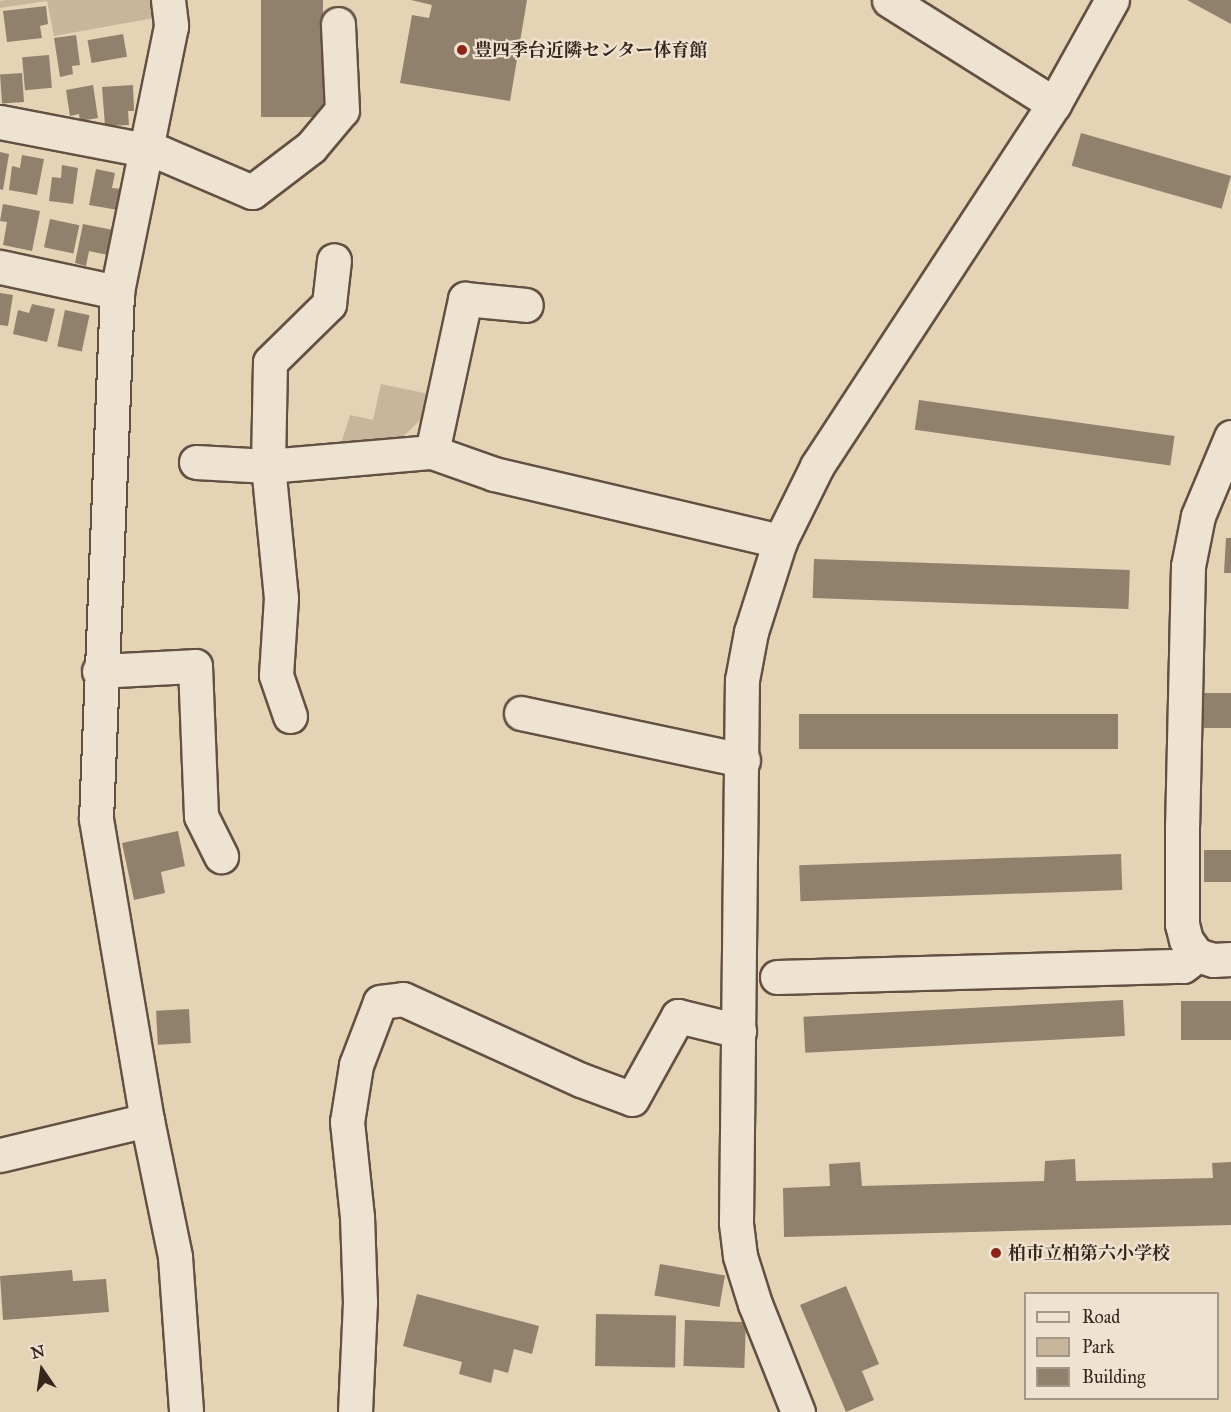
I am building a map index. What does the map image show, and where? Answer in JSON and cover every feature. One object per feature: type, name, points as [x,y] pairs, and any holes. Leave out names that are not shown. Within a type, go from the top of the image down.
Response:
[{"type":"street","points":[[168,0],[171,26],[143,150],[117,292],[99,671],[96,819],[147,1120],[175,1257],[186,1412]]},
{"type":"street","points":[[889,0],[1054,104]]},
{"type":"street","points":[[798,1412],[771,1350],[740,1256],[735,1183],[739,1031],[742,680],[761,594],[780,541],[817,466],[1054,104],[1101,5]]},
{"type":"street","points":[[0,122],[161,153],[252,192],[311,147],[342,110],[338,24]]},
{"type":"street","points":[[290,716],[276,675],[281,598],[268,466],[270,362],[329,304],[334,260]]},
{"type":"street","points":[[0,267],[117,292]]},
{"type":"street","points":[[432,452],[465,299],[526,305]]},
{"type":"street","points":[[1231,437],[1198,516],[1188,566],[1182,924],[1186,940],[1197,955],[1213,960],[1231,959]]},
{"type":"street","points":[[196,462],[268,466],[432,452],[494,474],[780,541]]},
{"type":"street","points":[[99,671],[195,666],[201,816],[221,856]]},
{"type":"street","points":[[520,713],[742,760]]},
{"type":"street","points":[[777,977],[1183,966],[1197,955]]},
{"type":"street","points":[[355,1412],[360,1302],[357,1217],[347,1122],[356,1065],[380,1002],[403,999],[581,1080],[632,1099],[678,1016],[739,1031]]},
{"type":"street","points":[[0,1155],[147,1120]]},
{"type":"green space","points":[[153,0],[154,18],[54,36],[47,1],[0,8],[0,1]]},
{"type":"green space","points":[[381,384],[429,394],[425,415],[401,439],[339,450],[350,415],[373,420]]},
{"type":"building","points":[[261,0],[323,0],[323,117],[261,117]]},
{"type":"building","name":"豊四季台近隣センター体育館","points":[[411,0],[527,0],[510,101],[400,83],[412,15],[429,18],[432,5]]},
{"type":"building","points":[[1187,0],[1231,0],[1231,24]]},
{"type":"building","points":[[46,6],[48,24],[40,26],[42,38],[7,42],[3,11]]},
{"type":"building","points":[[123,34],[127,57],[92,63],[88,40]]},
{"type":"building","points":[[76,35],[80,65],[72,66],[73,74],[60,77],[54,38]]},
{"type":"building","points":[[49,55],[52,88],[25,90],[22,57]]},
{"type":"building","points":[[22,73],[24,102],[2,103],[0,75]]},
{"type":"building","points":[[93,85],[98,118],[80,121],[79,114],[70,116],[66,90]]},
{"type":"building","points":[[133,85],[134,111],[128,111],[129,125],[105,126],[102,87]]},
{"type":"building","points":[[1081,133],[1231,176],[1222,209],[1072,166]]},
{"type":"building","points":[[0,152],[9,154],[3,190],[0,189]]},
{"type":"building","points":[[22,155],[44,159],[37,195],[9,190],[12,166],[20,168]]},
{"type":"building","points":[[62,165],[78,168],[73,204],[49,201],[52,177],[61,178]]},
{"type":"building","points":[[96,169],[115,173],[112,188],[122,189],[118,210],[89,205]]},
{"type":"building","points":[[3,204],[40,211],[32,251],[3,245],[7,222],[0,221]]},
{"type":"building","points":[[50,219],[79,225],[73,254],[44,247]]},
{"type":"building","points":[[83,224],[113,230],[108,255],[89,251],[86,266],[75,263]]},
{"type":"building","points":[[0,293],[13,295],[8,326],[0,325]]},
{"type":"building","points":[[32,304],[55,309],[47,342],[13,334],[18,310],[29,313]]},
{"type":"building","points":[[65,310],[89,315],[82,351],[57,346]]},
{"type":"building","points":[[919,400],[1174,436],[1170,466],[915,430]]},
{"type":"building","points":[[1226,538],[1231,538],[1231,573],[1224,573]]},
{"type":"building","points":[[814,559],[1130,570],[1128,609],[813,598]]},
{"type":"building","points":[[1204,693],[1231,693],[1231,728],[1204,728]]},
{"type":"building","points":[[799,714],[1118,714],[1118,749],[799,749]]},
{"type":"building","points":[[178,831],[185,866],[161,872],[165,893],[134,900],[122,843]]},
{"type":"building","points":[[1204,850],[1231,850],[1231,882],[1204,882]]},
{"type":"building","points":[[1121,854],[1122,890],[800,901],[799,865]]},
{"type":"building","points":[[1123,1000],[1125,1036],[805,1053],[803,1017]]},
{"type":"building","points":[[1181,1001],[1231,1001],[1231,1040],[1181,1040]]},
{"type":"building","points":[[189,1009],[191,1043],[158,1045],[156,1011]]},
{"type":"building","points":[[1075,1159],[1076,1181],[1213,1178],[1212,1163],[1231,1162],[1231,1225],[784,1237],[783,1188],[830,1186],[829,1164],[860,1162],[862,1186],[1044,1181],[1045,1161]]},
{"type":"building","points":[[660,1264],[725,1275],[719,1307],[654,1296]]},
{"type":"building","points":[[72,1270],[73,1281],[106,1279],[109,1312],[3,1320],[0,1276]]},
{"type":"building","points":[[846,1286],[879,1364],[862,1371],[874,1400],[846,1412],[800,1305]]},
{"type":"building","points":[[417,1294],[539,1326],[532,1354],[514,1349],[508,1373],[494,1369],[491,1383],[459,1374],[462,1362],[403,1346]]},
{"type":"building","points":[[596,1314],[676,1315],[675,1367],[595,1366]]},
{"type":"building","points":[[685,1320],[746,1322],[744,1368],[683,1366]]},
{"type":"place","name":"豊四季台近隣センター体育館","points":[[462,50]]},
{"type":"place","name":"柏市立柏第六小学校","points":[[996,1253]]}]
